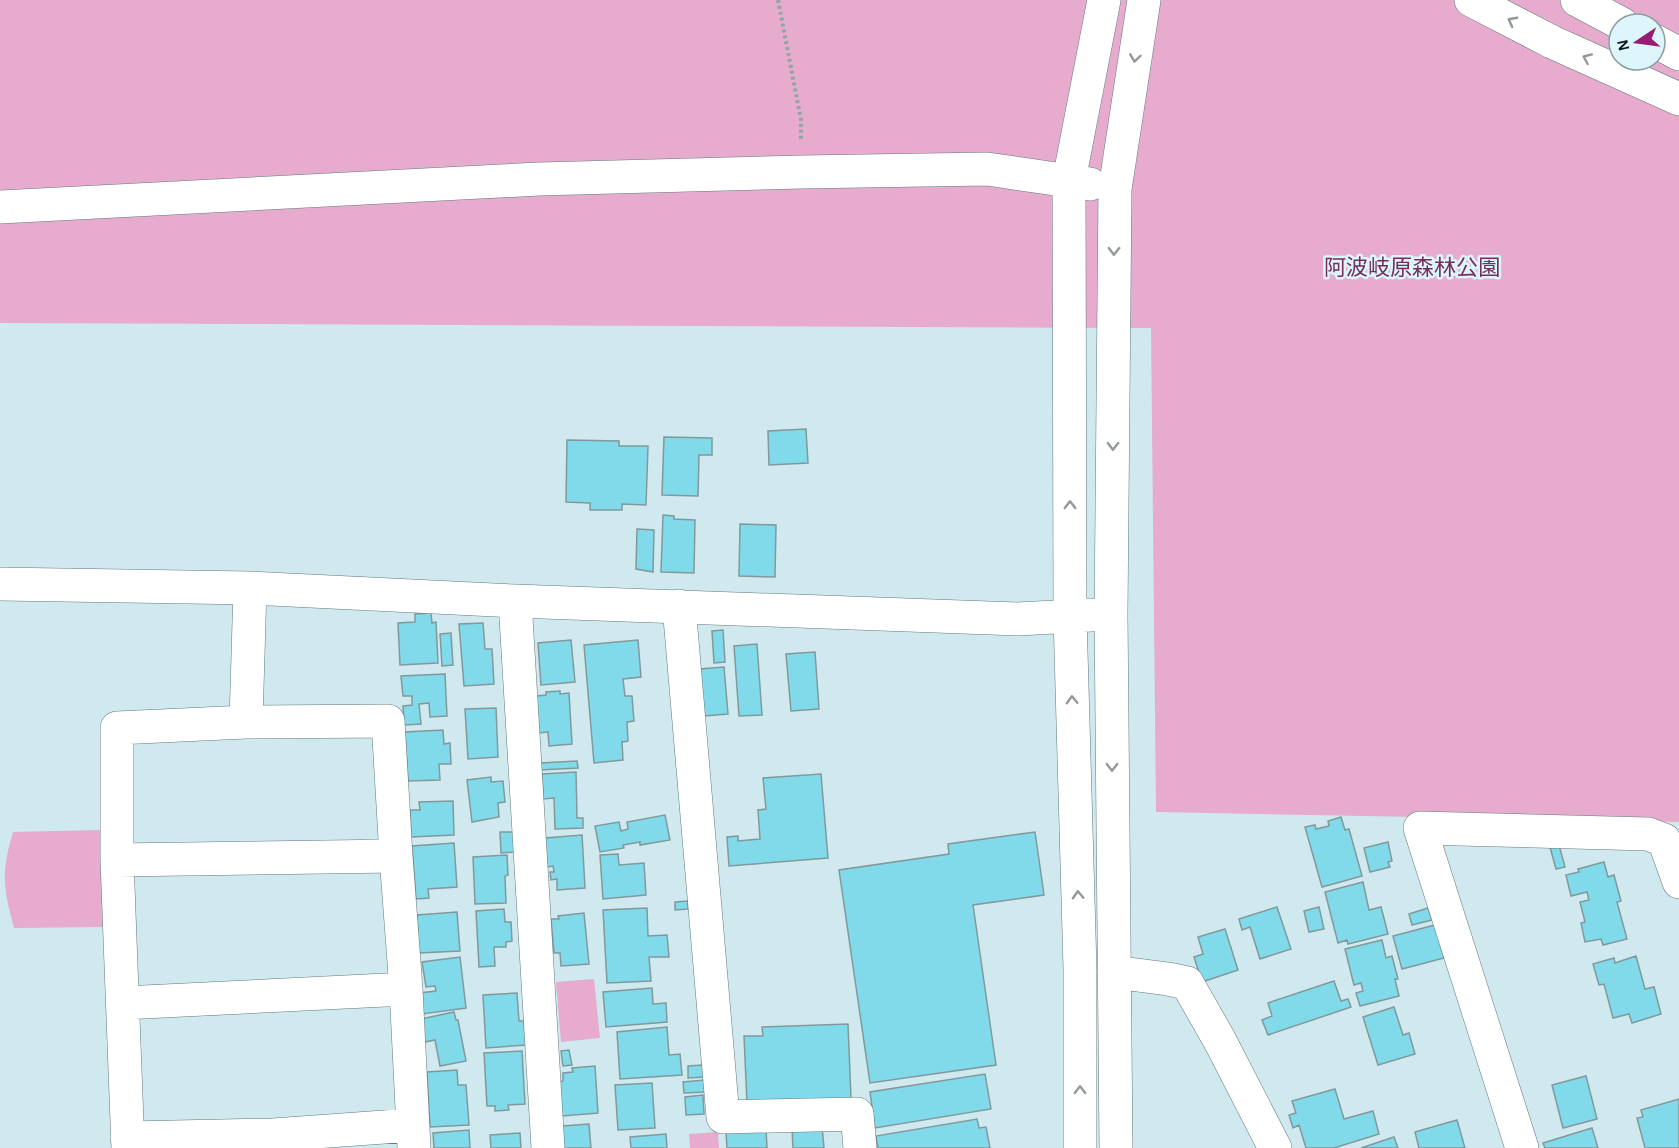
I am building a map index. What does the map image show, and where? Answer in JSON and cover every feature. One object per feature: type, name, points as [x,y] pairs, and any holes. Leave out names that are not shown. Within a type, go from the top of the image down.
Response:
[{"type":"street","points":[[1080,1148],[1080,969],[1070,616],[1069,180],[1104,0]]},
{"type":"street","points":[[1116,1148],[1111,614],[1115,189],[1143,0]]},
{"type":"street","points":[[1472,0],[1552,42],[1679,99]]},
{"type":"street","points":[[1577,0],[1607,16]]},
{"type":"street","points":[[0,207],[539,180],[987,169],[1115,189]]},
{"type":"street","points":[[0,584],[250,588],[515,601],[1018,619],[1111,614]]},
{"type":"street","points":[[246,722],[250,588]]},
{"type":"street","points":[[515,601],[548,1148]]},
{"type":"street","points":[[679,606],[723,1117],[856,1114],[860,1148]]},
{"type":"street","points":[[388,721],[406,989],[413,1136],[127,1143],[117,860],[117,728],[246,722],[388,721]]},
{"type":"street","points":[[1522,1148],[1420,828],[1648,834],[1665,840],[1679,882]]},
{"type":"street","points":[[117,860],[396,856]]},
{"type":"street","points":[[1114,972],[1187,983],[1220,1041],[1275,1148]]},
{"type":"street","points":[[123,1004],[406,989]]},
{"type":"path","points":[[778,0],[801,120],[802,172]]},
{"type":"green space","name":"阿波岐原森林公園","points":[[0,0],[1679,0],[1679,822],[1156,812],[1151,328],[0,323]]},
{"type":"green space","points":[[101,830],[105,927],[14,928],[5,880],[13,832]]},
{"type":"green space","points":[[594,979],[600,1038],[561,1042],[556,982]]},
{"type":"green space","points":[[718,1132],[719,1148],[690,1148],[689,1134]]},
{"type":"building","points":[[806,429],[808,463],[769,465],[768,431]]},
{"type":"building","points":[[664,437],[712,438],[712,455],[699,455],[698,496],[662,495]]},
{"type":"building","points":[[567,440],[619,441],[619,446],[648,446],[646,505],[622,504],[622,510],[590,510],[590,503],[566,502]]},
{"type":"building","points":[[663,515],[674,516],[674,519],[695,520],[694,573],[661,572]]},
{"type":"building","points":[[740,524],[776,525],[775,577],[739,576]]},
{"type":"building","points":[[637,529],[654,530],[653,572],[636,569]]},
{"type":"building","points":[[431,613],[432,623],[436,622],[438,663],[400,665],[398,623],[415,622],[415,614]]},
{"type":"building","points":[[483,623],[485,649],[492,649],[494,684],[464,686],[459,624]]},
{"type":"building","points":[[723,630],[725,662],[714,663],[712,631]]},
{"type":"building","points":[[451,633],[453,665],[442,666],[440,634]]},
{"type":"building","points":[[571,640],[575,682],[541,685],[538,643]]},
{"type":"building","points":[[638,640],[641,677],[623,679],[625,696],[632,696],[634,721],[627,722],[628,741],[622,742],[623,760],[594,763],[584,645]]},
{"type":"building","points":[[757,644],[762,715],[739,716],[734,646]]},
{"type":"building","points":[[815,652],[819,709],[791,711],[786,654]]},
{"type":"building","points":[[724,667],[728,714],[704,716],[700,669]]},
{"type":"building","points":[[445,674],[447,716],[430,717],[429,703],[419,704],[421,724],[404,725],[403,706],[412,705],[412,696],[403,696],[401,676]]},
{"type":"building","points":[[560,691],[560,694],[569,693],[572,744],[549,746],[548,732],[539,733],[536,696],[546,695],[546,692]]},
{"type":"building","points":[[496,708],[498,757],[468,759],[465,709]]},
{"type":"building","points":[[443,730],[444,744],[450,743],[451,764],[439,764],[440,780],[408,781],[405,732]]},
{"type":"building","points":[[577,761],[578,768],[540,770],[540,763]]},
{"type":"building","points":[[576,772],[577,818],[583,818],[583,828],[555,829],[554,798],[543,799],[542,774]]},
{"type":"building","points":[[821,774],[828,858],[729,866],[727,837],[738,836],[738,841],[760,839],[758,810],[766,809],[763,778]]},
{"type":"building","points":[[491,777],[491,782],[503,781],[505,802],[498,803],[499,817],[472,822],[467,780]]},
{"type":"building","points":[[453,801],[454,835],[411,837],[410,810],[420,810],[419,802]]},
{"type":"building","points":[[665,815],[670,840],[640,845],[640,842],[623,845],[624,848],[600,852],[595,826],[619,822],[621,831],[628,829],[627,822]]},
{"type":"building","points":[[1341,817],[1345,830],[1349,829],[1362,876],[1322,887],[1305,827],[1315,825],[1316,829],[1329,826],[1328,821]]},
{"type":"building","points":[[500,832],[514,832],[515,852],[501,853]]},
{"type":"building","points":[[1035,832],[1044,895],[973,905],[996,1065],[870,1083],[839,870],[949,854],[948,844]]},
{"type":"building","points":[[582,835],[585,888],[557,890],[557,879],[551,880],[550,872],[554,872],[553,866],[547,867],[545,838]]},
{"type":"building","points":[[1388,842],[1392,861],[1388,862],[1390,867],[1370,872],[1364,848]]},
{"type":"building","points":[[454,843],[457,887],[428,889],[429,898],[416,899],[412,846]]},
{"type":"building","points":[[1559,845],[1565,867],[1556,869],[1550,847]]},
{"type":"building","points":[[618,854],[619,865],[644,863],[646,895],[603,899],[600,855]]},
{"type":"building","points":[[507,855],[506,903],[475,904],[473,857]]},
{"type":"building","points":[[1604,862],[1608,877],[1614,875],[1621,901],[1617,902],[1627,939],[1603,945],[1601,939],[1585,942],[1581,923],[1585,922],[1580,902],[1589,900],[1587,892],[1571,896],[1566,875]]},
{"type":"building","points":[[1363,882],[1369,910],[1381,907],[1388,934],[1348,944],[1347,940],[1338,943],[1325,892]]},
{"type":"building","points":[[688,901],[688,909],[675,910],[675,902]]},
{"type":"building","points":[[1277,907],[1291,949],[1260,959],[1250,927],[1242,930],[1239,919]]},
{"type":"building","points":[[1319,907],[1324,929],[1309,932],[1304,911]]},
{"type":"building","points":[[647,908],[648,936],[667,935],[669,957],[649,957],[651,981],[607,983],[603,910]]},
{"type":"building","points":[[1428,908],[1432,920],[1412,925],[1409,914]]},
{"type":"building","points":[[504,909],[505,922],[511,922],[512,941],[506,942],[506,947],[494,947],[495,966],[479,967],[476,911]]},
{"type":"building","points":[[457,912],[460,951],[419,953],[417,915]]},
{"type":"building","points":[[584,913],[589,964],[561,966],[560,953],[554,953],[551,919]]},
{"type":"building","points":[[1435,925],[1444,958],[1402,969],[1393,936]]},
{"type":"building","points":[[1225,929],[1238,970],[1202,982],[1194,957],[1203,954],[1198,937]]},
{"type":"building","points":[[1382,940],[1386,958],[1392,956],[1398,979],[1395,979],[1399,996],[1360,1006],[1356,993],[1363,991],[1361,983],[1354,985],[1345,949]]},
{"type":"building","points":[[1636,956],[1645,989],[1654,987],[1661,1014],[1632,1023],[1629,1014],[1613,1018],[1604,984],[1599,985],[1593,964],[1614,958],[1615,963]]},
{"type":"building","points":[[460,957],[466,1008],[422,1014],[419,993],[436,991],[435,986],[426,987],[422,962]]},
{"type":"building","points":[[1334,981],[1341,1001],[1348,999],[1351,1007],[1268,1035],[1262,1020],[1272,1016],[1268,1003]]},
{"type":"building","points":[[652,988],[653,1004],[666,1003],[667,1022],[606,1027],[603,992]]},
{"type":"building","points":[[517,993],[519,1021],[524,1021],[526,1045],[486,1048],[483,995]]},
{"type":"building","points":[[1394,1007],[1403,1035],[1409,1033],[1415,1054],[1378,1065],[1363,1017]]},
{"type":"building","points":[[454,1012],[458,1020],[466,1061],[440,1066],[435,1040],[425,1042],[421,1019]]},
{"type":"building","points":[[848,1024],[851,1099],[747,1103],[744,1036],[763,1036],[762,1027]]},
{"type":"building","points":[[667,1027],[669,1055],[680,1054],[682,1075],[620,1079],[617,1032]]},
{"type":"building","points":[[569,1050],[572,1065],[563,1066],[561,1051]]},
{"type":"building","points":[[522,1051],[525,1104],[508,1105],[509,1110],[495,1111],[495,1106],[487,1106],[484,1053]]},
{"type":"building","points":[[703,1065],[704,1077],[688,1078],[688,1066]]},
{"type":"building","points":[[595,1066],[598,1113],[562,1116],[559,1082],[563,1081],[563,1073],[573,1072],[572,1068]]},
{"type":"building","points":[[457,1070],[458,1085],[466,1085],[469,1125],[430,1127],[427,1072]]},
{"type":"building","points":[[985,1074],[991,1109],[875,1128],[870,1092]]},
{"type":"building","points":[[1586,1076],[1597,1119],[1563,1128],[1552,1085]]},
{"type":"building","points":[[704,1080],[705,1092],[684,1093],[683,1082]]},
{"type":"building","points":[[652,1083],[655,1128],[618,1130],[615,1085]]},
{"type":"building","points":[[1335,1089],[1344,1119],[1373,1111],[1379,1134],[1334,1148],[1306,1148],[1299,1125],[1293,1128],[1289,1115],[1296,1113],[1292,1101]]},
{"type":"building","points":[[703,1095],[704,1114],[686,1115],[685,1097]]},
{"type":"building","points":[[1679,1099],[1679,1148],[1645,1148],[1637,1118],[1643,1117],[1641,1110]]},
{"type":"building","points":[[977,1119],[979,1128],[986,1127],[990,1148],[878,1148],[876,1136]]},
{"type":"building","points":[[1457,1120],[1465,1148],[1419,1148],[1415,1132]]},
{"type":"building","points":[[589,1124],[591,1148],[564,1148],[562,1126]]},
{"type":"building","points":[[822,1126],[824,1148],[793,1148],[792,1128]]},
{"type":"building","points":[[1592,1128],[1598,1148],[1545,1148],[1543,1143]]},
{"type":"building","points":[[766,1129],[767,1148],[727,1148],[726,1132]]},
{"type":"building","points":[[469,1130],[470,1148],[434,1148],[433,1133]]},
{"type":"building","points":[[520,1133],[521,1148],[491,1148],[490,1135]]},
{"type":"building","points":[[666,1134],[667,1148],[631,1148],[630,1137]]},
{"type":"building","points":[[1394,1137],[1398,1148],[1361,1148]]}]
